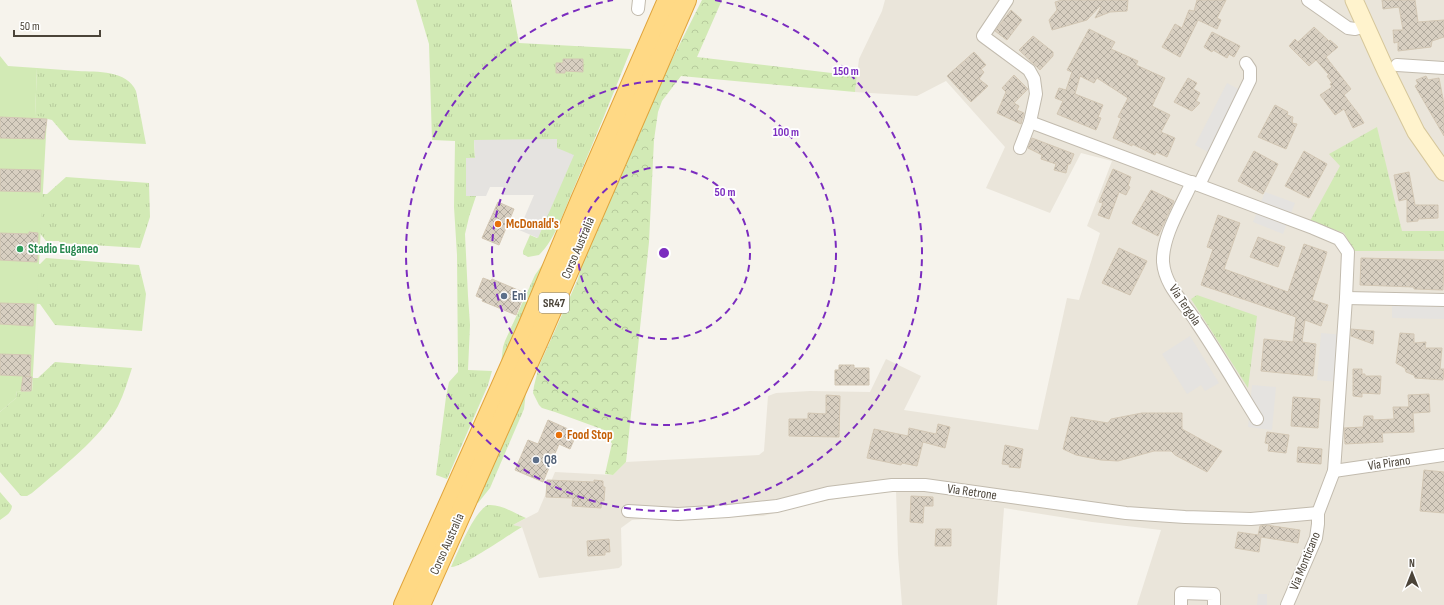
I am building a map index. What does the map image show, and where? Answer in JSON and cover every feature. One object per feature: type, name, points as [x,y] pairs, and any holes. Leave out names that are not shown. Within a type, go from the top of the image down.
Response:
[{"type":"highway","name":"Corso Australia","points":[[404,605],[528,327],[668,0]]},
{"type":"highway","name":"Corso Australia","points":[[420,605],[540,336],[686,0]]},
{"type":"highway","name":"SR47","points":[[676,23],[691,0]]},
{"type":"main road","points":[[1354,0],[1416,132],[1444,172]]},
{"type":"street","points":[[1007,0],[983,36],[1029,70],[1034,79],[1036,94],[1030,122],[1020,148]]},
{"type":"street","points":[[1308,0],[1348,28],[1355,29],[1365,26]]},
{"type":"street","name":"Via Tergola","points":[[1246,63],[1250,69],[1250,80],[1168,234],[1163,261],[1165,275],[1171,288],[1196,322],[1257,419]]},
{"type":"street","points":[[1397,65],[1444,68]]},
{"type":"street","points":[[1030,122],[1196,183],[1339,239],[1348,252],[1334,471]]},
{"type":"street","points":[[1346,298],[1444,300]]},
{"type":"street","name":"Via Pirano","points":[[1334,471],[1444,455]]},
{"type":"street","name":"Via Monticano","points":[[1287,605],[1316,538],[1318,513],[1334,471]]},
{"type":"street","name":"Via Retrone","points":[[628,511],[678,514],[728,511],[777,506],[828,493],[892,485],[925,485],[1126,513],[1184,518],[1251,519],[1318,513]]},
{"type":"street","points":[[1181,605],[1181,593],[1214,594],[1214,605]]},
{"type":"shaded area","points":[[885,0],[1444,0],[1444,605],[1137,605],[1161,530],[1092,522],[1004,508],[997,605],[902,605],[898,554],[896,490],[865,493],[810,504],[763,516],[632,520],[621,528],[622,565],[619,568],[539,578],[522,527],[513,525],[538,512],[555,472],[613,475],[626,462],[759,455],[764,451],[768,396],[776,393],[810,391],[870,392],[886,359],[921,376],[904,410],[1038,430],[1067,298],[1079,300],[1100,233],[1087,226],[1112,161],[1081,153],[1050,213],[986,188],[1005,147],[946,81],[917,96],[855,92],[859,59],[882,11]]},
{"type":"shaded area","points":[[1227,83],[1240,90],[1208,152],[1195,145]]},
{"type":"shaded area","points":[[557,139],[557,148],[574,155],[538,238],[519,230],[534,195],[504,195],[504,187],[490,187],[486,196],[466,196],[466,158],[475,158],[474,140]]},
{"type":"shaded area","points":[[1265,192],[1295,203],[1283,234],[1253,222]]},
{"type":"shaded area","points":[[1392,300],[1444,300],[1444,319],[1392,318]]},
{"type":"shaded area","points":[[1321,333],[1343,335],[1339,382],[1317,380]]},
{"type":"shaded area","points":[[1190,336],[1219,383],[1205,391],[1201,385],[1187,394],[1162,354]]},
{"type":"shaded area","points":[[1252,385],[1276,387],[1272,430],[1248,427]]},
{"type":"shaded area","points":[[1258,594],[1267,594],[1267,605],[1257,605]]},
{"type":"green space","points":[[416,0],[511,0],[519,43],[631,49],[559,225],[545,249],[539,255],[528,257],[523,254],[523,251],[530,235],[537,238],[557,140],[474,140],[475,158],[466,196],[476,196],[465,234],[470,325],[468,370],[492,371],[488,385],[447,479],[436,475],[449,382],[458,372],[457,255],[454,207],[455,141],[432,140],[429,44]]},
{"type":"green space","points":[[702,0],[722,0],[697,57],[857,76],[855,92],[681,76],[662,101],[658,112],[654,140],[649,242],[626,462],[613,475],[605,474],[612,443],[604,440],[607,431],[542,408],[533,393],[534,386],[539,366],[578,279],[583,260],[643,117]]},
{"type":"green space","name":"Stadio Euganeo","points":[[0,56],[8,66],[37,68],[35,116],[47,117],[32,392],[17,391],[16,398],[0,412]]},
{"type":"green space","points":[[37,68],[102,72],[126,79],[132,84],[136,91],[146,144],[69,140],[52,120],[35,116]]},
{"type":"green space","points":[[1377,127],[1402,231],[1444,231],[1444,251],[1352,251],[1352,247],[1344,233],[1310,221],[1340,166],[1329,154]]},
{"type":"green space","points":[[66,177],[149,183],[150,217],[140,248],[46,241],[39,232],[29,194],[47,194]]},
{"type":"green space","points":[[46,258],[139,265],[146,294],[142,331],[55,325],[40,304],[22,303],[25,263],[40,264]]},
{"type":"green space","points":[[542,265],[545,266],[506,358],[501,363],[505,341],[535,275]]},
{"type":"green space","points":[[1197,295],[1257,316],[1248,388],[1191,299]]},
{"type":"green space","points":[[55,362],[132,368],[118,406],[111,418],[101,430],[67,463],[32,493],[27,496],[21,496],[0,472],[0,412],[16,398],[17,391],[32,392],[33,378],[38,378]]},
{"type":"green space","points":[[526,392],[524,409],[490,488],[478,503],[476,502]]},
{"type":"green space","points":[[0,492],[12,506],[9,513],[0,520]]},
{"type":"green space","points":[[488,505],[503,507],[526,518],[513,525],[522,527],[464,563],[451,567],[472,523],[477,515]]},
{"type":"building","points":[[1062,0],[1128,0],[1127,11],[1110,12],[1095,18],[1101,7],[1100,6],[1087,20],[1052,30],[1049,20],[1057,10],[1055,2]]},
{"type":"building","points":[[1197,0],[1226,0],[1217,18],[1221,20],[1217,29],[1198,20],[1180,57],[1162,47],[1175,24],[1182,28],[1189,10],[1194,11]]},
{"type":"building","points":[[1382,0],[1415,0],[1418,22],[1444,20],[1444,37],[1432,41],[1431,47],[1398,51],[1398,42],[1394,43],[1393,30],[1403,30],[1399,7],[1383,9]]},
{"type":"building","points":[[1011,10],[1022,20],[1007,40],[995,31]]},
{"type":"building","points":[[1314,27],[1338,47],[1326,57],[1351,89],[1344,95],[1364,123],[1353,128],[1344,109],[1335,115],[1320,95],[1332,87],[1330,84],[1332,83],[1327,76],[1329,75],[1316,60],[1309,66],[1289,46],[1295,39],[1298,42]]},
{"type":"building","points":[[1089,29],[1115,42],[1111,49],[1138,61],[1136,65],[1165,78],[1152,106],[1170,115],[1161,132],[1175,138],[1167,157],[1156,152],[1155,155],[1132,144],[1132,146],[1113,138],[1121,118],[1118,117],[1128,98],[1097,78],[1094,83],[1080,76],[1075,94],[1103,105],[1098,117],[1101,118],[1096,130],[1057,114],[1063,101],[1055,98],[1059,88],[1066,90],[1072,72],[1067,70]]},
{"type":"building","points":[[1212,32],[1240,46],[1234,57],[1229,54],[1227,58],[1204,47]]},
{"type":"building","points":[[1033,36],[1053,52],[1053,56],[1040,70],[1019,50]]},
{"type":"building","points":[[974,52],[986,65],[981,69],[984,72],[979,79],[988,86],[971,102],[947,76]]},
{"type":"building","points":[[563,59],[583,59],[583,72],[565,71],[565,73],[556,73],[556,63],[563,63]]},
{"type":"building","points":[[1014,75],[1028,89],[1014,103],[1019,106],[1017,110],[1024,113],[1021,124],[997,113],[1006,92],[1002,88]]},
{"type":"building","points":[[1426,76],[1428,80],[1439,78],[1444,104],[1444,136],[1415,86],[1418,84],[1416,80]]},
{"type":"building","points":[[1188,78],[1197,83],[1193,89],[1200,93],[1196,101],[1200,103],[1192,111],[1174,102]]},
{"type":"building","points":[[1275,105],[1288,112],[1287,115],[1293,117],[1292,123],[1297,124],[1286,149],[1258,137]]},
{"type":"building","points":[[0,117],[47,119],[44,139],[0,138]]},
{"type":"building","points":[[1032,138],[1074,154],[1070,164],[1068,164],[1066,173],[1054,170],[1056,164],[1041,159],[1042,155],[1028,148]]},
{"type":"building","points":[[1254,151],[1278,164],[1263,194],[1238,181]]},
{"type":"building","points":[[1304,151],[1327,164],[1309,198],[1285,186]]},
{"type":"building","points":[[0,169],[41,170],[40,192],[0,191]]},
{"type":"building","points":[[1113,169],[1131,177],[1128,186],[1130,187],[1126,195],[1119,192],[1109,219],[1098,215],[1103,203],[1099,202]]},
{"type":"building","points":[[1409,172],[1415,205],[1438,205],[1438,218],[1418,219],[1418,221],[1407,222],[1407,199],[1399,201],[1394,175]]},
{"type":"building","points":[[1151,190],[1174,201],[1158,236],[1132,223]]},
{"type":"building","name":"McDonald's","points":[[498,202],[514,209],[499,245],[482,238]]},
{"type":"building","points":[[1218,215],[1240,223],[1224,269],[1288,292],[1304,244],[1327,252],[1312,300],[1328,305],[1321,326],[1305,320],[1302,342],[1316,344],[1313,376],[1261,371],[1264,339],[1293,342],[1296,317],[1201,285],[1213,249],[1207,247]]},
{"type":"building","points":[[29,232],[38,233],[37,262],[0,260],[0,233],[29,234]]},
{"type":"building","points":[[1258,237],[1285,247],[1278,267],[1250,257]]},
{"type":"building","points":[[1119,248],[1147,261],[1130,295],[1102,283]]},
{"type":"building","points":[[1361,258],[1444,260],[1443,290],[1414,289],[1414,287],[1360,285]]},
{"type":"building","points":[[483,278],[491,281],[492,279],[525,293],[516,315],[482,301],[483,299],[476,296]]},
{"type":"building","points":[[0,303],[34,304],[33,326],[0,324]]},
{"type":"building","points":[[1351,329],[1374,331],[1373,344],[1351,336]]},
{"type":"building","points":[[1400,333],[1414,334],[1414,343],[1426,342],[1425,348],[1442,348],[1440,369],[1444,369],[1443,380],[1415,378],[1414,375],[1406,372],[1405,368],[1396,363]]},
{"type":"building","points":[[0,354],[31,355],[31,391],[21,391],[23,376],[0,375]]},
{"type":"building","points":[[839,365],[854,365],[854,368],[869,368],[869,385],[835,385],[835,370],[839,370]]},
{"type":"building","points":[[1353,369],[1362,369],[1362,374],[1365,374],[1365,376],[1381,376],[1380,394],[1362,393],[1362,397],[1353,396]]},
{"type":"building","points":[[1429,394],[1430,412],[1413,413],[1414,432],[1382,433],[1383,442],[1345,444],[1344,428],[1363,427],[1364,416],[1373,416],[1373,420],[1394,419],[1393,407],[1409,407],[1408,395]]},
{"type":"building","points":[[826,395],[840,396],[839,437],[789,436],[789,419],[808,419],[808,413],[826,414]]},
{"type":"building","points":[[1293,397],[1320,399],[1318,428],[1291,426]]},
{"type":"building","points":[[1142,413],[1182,413],[1182,429],[1222,451],[1207,472],[1175,455],[1171,451],[1154,451],[1118,461],[1101,460],[1076,455],[1063,449],[1071,417],[1108,423],[1111,419]]},
{"type":"building","points":[[548,420],[577,433],[570,449],[559,444],[543,482],[515,470],[528,440],[538,444]]},
{"type":"building","points":[[938,424],[950,427],[945,448],[923,442],[917,466],[902,463],[901,465],[867,458],[874,429],[908,436],[909,428],[936,434]]},
{"type":"building","points":[[1267,432],[1289,435],[1286,453],[1268,451],[1269,444],[1265,443]]},
{"type":"building","points":[[1005,445],[1023,449],[1020,468],[1009,467],[1010,465],[1002,464]]},
{"type":"building","points":[[1298,447],[1322,449],[1321,464],[1297,462]]},
{"type":"building","points":[[1424,470],[1444,472],[1444,513],[1420,511]]},
{"type":"building","points":[[547,480],[603,481],[603,487],[605,487],[604,501],[602,500],[601,508],[572,506],[573,498],[546,497]]},
{"type":"building","points":[[911,496],[933,497],[933,506],[924,506],[923,523],[910,522]]},
{"type":"building","points":[[1266,525],[1300,530],[1298,543],[1261,537],[1259,552],[1235,548],[1238,532],[1258,535],[1260,526]]},
{"type":"building","points":[[936,529],[951,529],[951,546],[935,546]]},
{"type":"building","points":[[609,539],[610,552],[605,552],[605,555],[588,556],[587,541]]},
{"type":"place","name":"McDonald's","points":[[498,224]]},
{"type":"place","name":"Stadio Euganeo","points":[[20,249]]},
{"type":"place","name":"Eni","points":[[504,296]]},
{"type":"place","name":"Food Stop","points":[[559,435]]},
{"type":"place","name":"Q8","points":[[536,460]]}]
